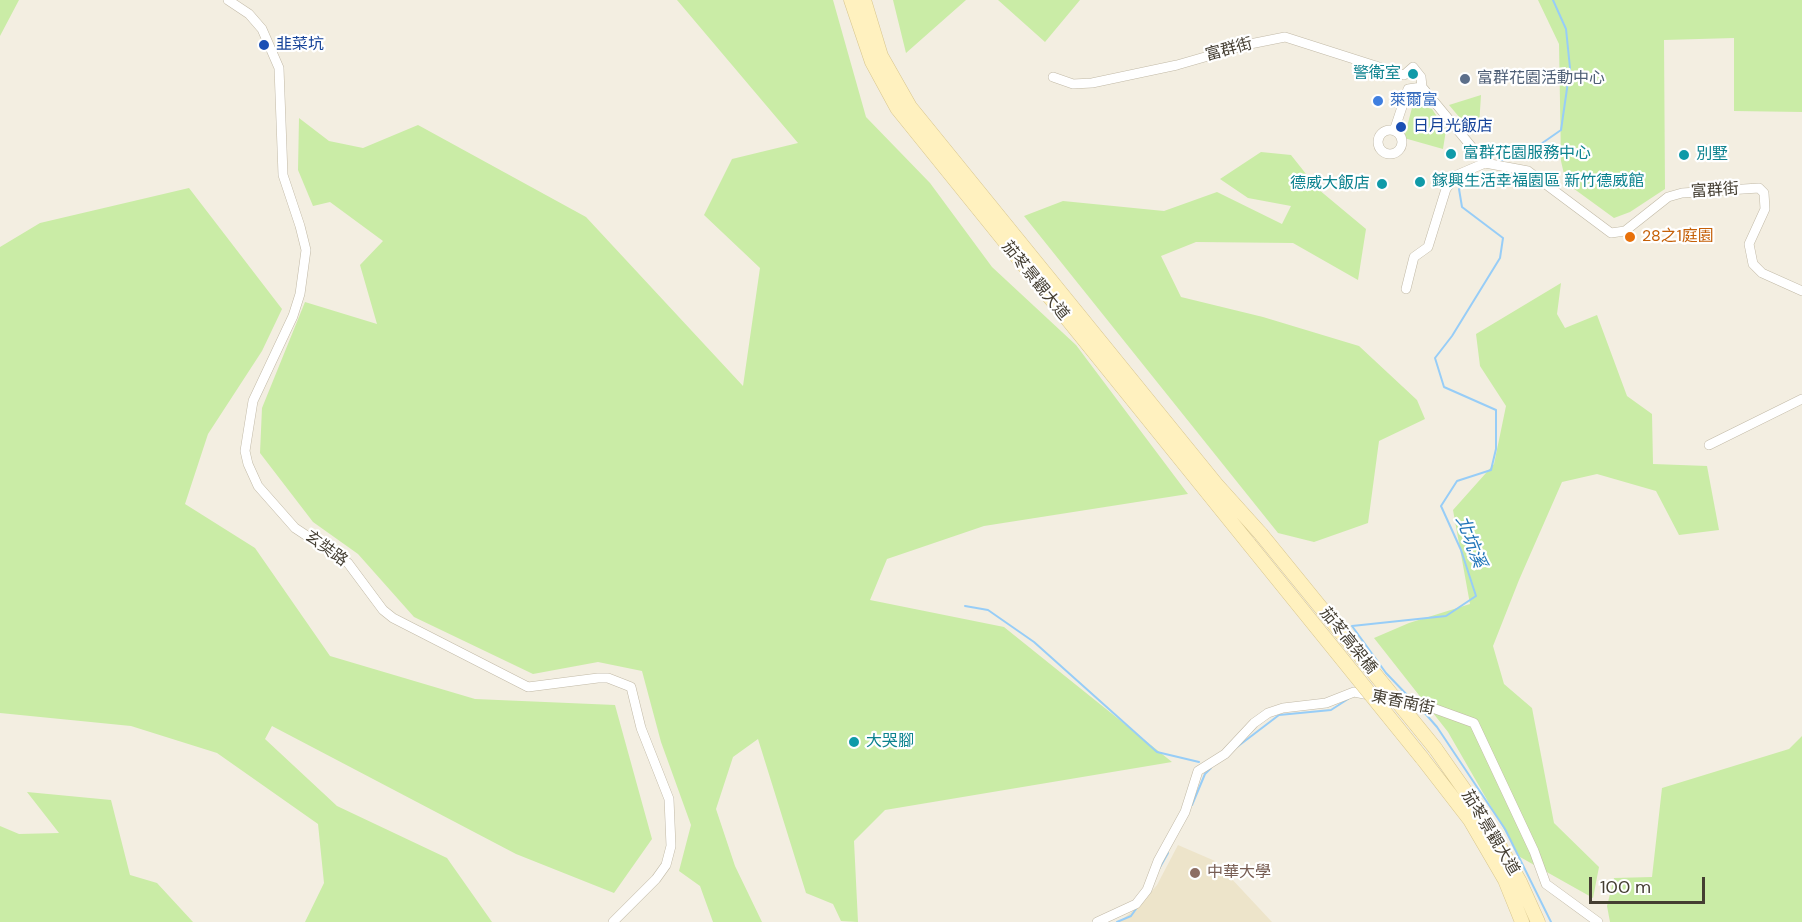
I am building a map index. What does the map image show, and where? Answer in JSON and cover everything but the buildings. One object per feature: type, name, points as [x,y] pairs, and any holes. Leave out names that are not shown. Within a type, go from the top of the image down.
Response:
[{"type":"street","name":"玄奘路","points":[[228,0],[249,14],[262,29],[279,68],[283,175],[306,250],[300,294],[293,316],[253,401],[245,451],[248,464],[258,486],[296,528],[348,563],[383,610],[393,618],[528,687],[609,678],[631,687],[641,728],[669,799],[671,846],[666,865],[656,879],[613,922]]},
{"type":"street","name":"茄苳景觀大道","points":[[851,0],[872,62],[897,108],[1249,544]]},
{"type":"street","name":"茄苳景觀大道","points":[[864,0],[881,56],[910,107],[1216,484],[1261,534]]},
{"type":"street","name":"富群街","points":[[1053,77],[1073,84],[1092,82],[1177,65],[1250,44],[1285,37],[1404,75]]},
{"type":"street","points":[[1394,131],[1406,93],[1417,87],[1421,77],[1413,67],[1404,75],[1417,87],[1485,163],[1457,175],[1446,189],[1428,247],[1414,257],[1406,290]]},
{"type":"street","name":"富群街","points":[[1485,163],[1528,171],[1605,231],[1618,234],[1675,195],[1759,188],[1766,200],[1765,209],[1749,244],[1753,264],[1762,273],[1802,291]]},
{"type":"street","points":[[1709,445],[1802,399]]},
{"type":"street","name":"茄苳高架橋","points":[[1261,534],[1435,748]]},
{"type":"street","name":"茄苳高架橋","points":[[1249,544],[1422,758]]},
{"type":"street","name":"東香南街","points":[[1097,922],[1136,904],[1147,890],[1158,861],[1188,805],[1198,771],[1225,754],[1254,723],[1268,713],[1283,708],[1326,703],[1354,692],[1430,707],[1464,717],[1474,723],[1534,851],[1546,884],[1598,922]]},
{"type":"street","name":"茄苳景觀大道","points":[[1435,748],[1480,812],[1520,882],[1538,922]]},
{"type":"street","name":"茄苳景觀大道","points":[[1422,758],[1470,820],[1505,880],[1522,922]]},
{"type":"shaded area","name":"中華大學","points":[[1178,845],[1215,861],[1272,922],[1119,922],[1139,906],[1157,885]]},
{"type":"green space","points":[[0,0],[19,0],[0,36]]},
{"type":"green space","points":[[677,0],[833,0],[866,117],[930,183],[992,267],[1076,345],[1188,494],[984,526],[887,559],[870,600],[1004,627],[1172,762],[885,810],[854,841],[858,922],[841,921],[833,904],[806,893],[758,739],[733,757],[716,809],[735,866],[762,922],[713,922],[700,886],[679,871],[691,825],[661,742],[642,671],[598,662],[533,674],[414,617],[358,554],[313,522],[260,453],[262,408],[305,302],[377,324],[360,265],[383,241],[330,202],[313,206],[298,170],[299,118],[329,141],[363,148],[418,125],[586,217],[743,386],[760,268],[704,215],[732,159],[798,143]]},
{"type":"green space","points":[[893,0],[966,0],[906,53]]},
{"type":"green space","points":[[998,0],[1080,0],[1045,42]]},
{"type":"green space","points":[[1538,0],[1802,0],[1802,112],[1734,111],[1734,38],[1664,40],[1665,189],[1630,212],[1614,218],[1566,183],[1561,161],[1559,44]]},
{"type":"green space","points":[[1481,95],[1479,126],[1471,131],[1449,105]]},
{"type":"green space","points":[[1413,104],[1432,109],[1446,130],[1443,149],[1404,138]]},
{"type":"green space","points":[[1261,152],[1291,155],[1318,189],[1366,229],[1358,280],[1293,243],[1196,242],[1161,256],[1181,297],[1263,317],[1359,346],[1417,400],[1425,419],[1379,441],[1368,523],[1314,542],[1278,533],[1024,216],[1063,201],[1164,211],[1217,192],[1282,224],[1291,206],[1248,198],[1220,179]]},
{"type":"green space","points":[[189,188],[282,309],[262,351],[208,434],[185,504],[255,548],[330,656],[475,699],[615,705],[652,839],[614,893],[516,854],[272,726],[265,739],[337,806],[447,858],[492,922],[305,922],[324,883],[318,824],[217,753],[131,726],[0,713],[0,247],[40,223]]},
{"type":"green space","points":[[1561,283],[1557,314],[1565,328],[1597,315],[1627,396],[1652,414],[1653,464],[1707,466],[1719,530],[1679,535],[1656,491],[1597,474],[1562,482],[1493,646],[1504,684],[1532,708],[1554,823],[1599,867],[1593,898],[1520,857],[1448,732],[1374,638],[1409,623],[1470,604],[1453,510],[1494,464],[1506,406],[1480,366],[1476,334]]},
{"type":"green space","points":[[1802,736],[1802,922],[1610,922],[1607,906],[1614,878],[1652,877],[1662,788],[1789,749]]},
{"type":"green space","points":[[27,792],[111,800],[130,875],[157,883],[193,922],[0,922],[0,826],[19,834],[59,833]]},
{"type":"waterway","name":"北坑溪","points":[[1499,162],[1538,146],[1561,130],[1570,68],[1566,29],[1553,0]]},
{"type":"waterway","name":"北坑溪","points":[[1410,698],[1386,673],[1352,626],[1446,616],[1476,596],[1461,550],[1441,506],[1457,481],[1491,470],[1496,449],[1496,410],[1444,387],[1435,358],[1452,336],[1500,258],[1503,238],[1462,207],[1459,189],[1481,176]]},
{"type":"waterway","points":[[965,606],[988,610],[1034,642],[1157,752],[1199,762]]},
{"type":"waterway","points":[[1237,747],[1279,715],[1331,710],[1348,699]]},
{"type":"waterway","name":"北坑溪","points":[[1423,711],[1437,727],[1505,829],[1551,922]]},
{"type":"waterway","points":[[1192,805],[1205,774],[1211,768]]},
{"type":"waterway","points":[[1159,869],[1168,853]]},
{"type":"waterway","points":[[1117,922],[1131,916],[1136,909]]},
{"type":"place","name":"韭菜坑","points":[[264,45]]},
{"type":"place","name":"警衛室","points":[[1413,74]]},
{"type":"place","name":"富群花園活動中心","points":[[1465,79]]},
{"type":"place","name":"萊爾富","points":[[1378,101]]},
{"type":"place","name":"日月光飯店","points":[[1401,127]]},
{"type":"place","name":"富群花園服務中心","points":[[1451,154]]},
{"type":"place","name":"別墅","points":[[1684,155]]},
{"type":"place","name":"鎵興生活幸福園區 新竹德威館","points":[[1420,182]]},
{"type":"place","name":"德威大飯店","points":[[1382,184]]},
{"type":"place","name":"28之1庭園","points":[[1630,237]]},
{"type":"place","name":"大哭腳","points":[[854,742]]},
{"type":"place","name":"中華大學","points":[[1195,873]]}]
